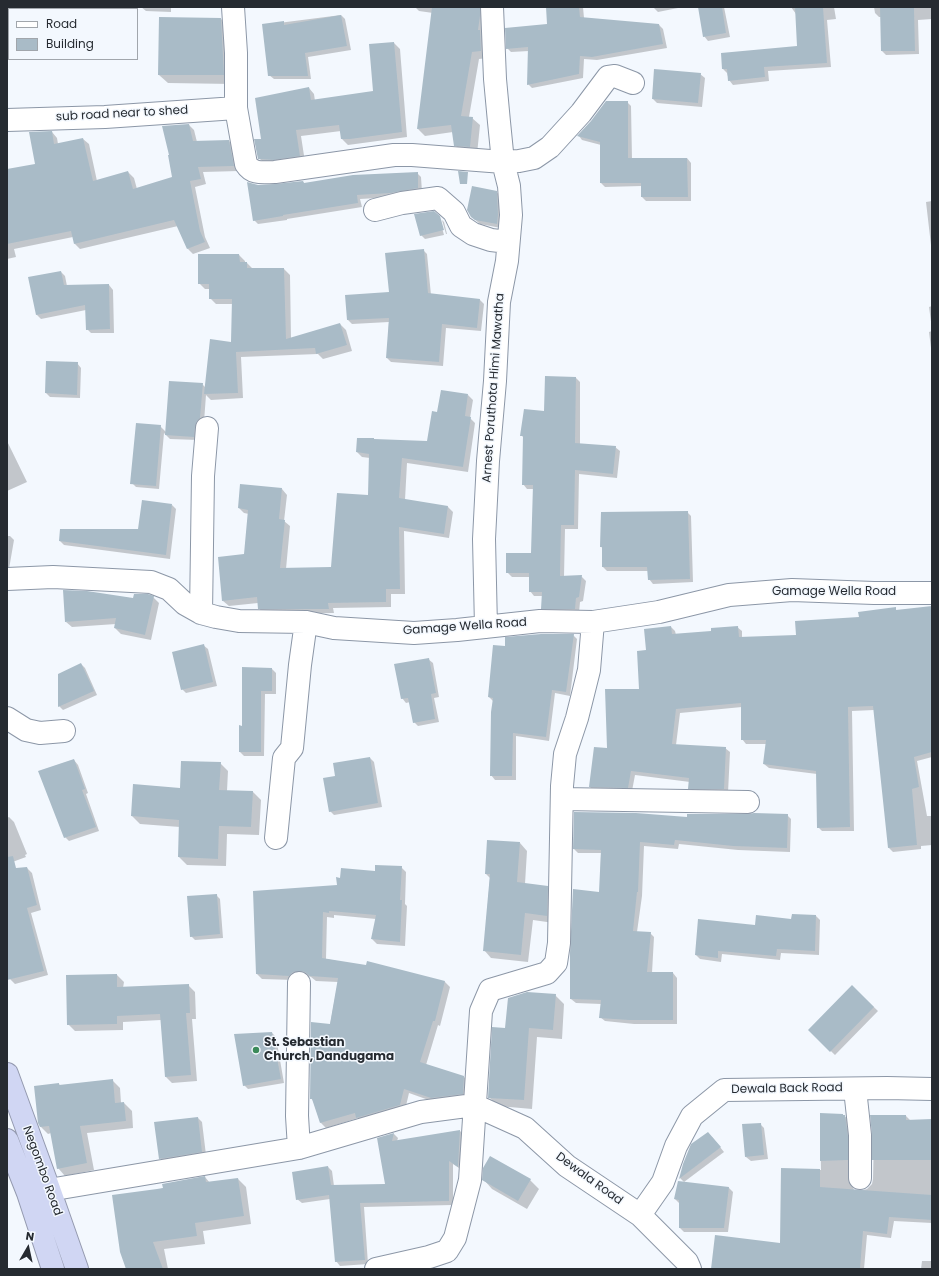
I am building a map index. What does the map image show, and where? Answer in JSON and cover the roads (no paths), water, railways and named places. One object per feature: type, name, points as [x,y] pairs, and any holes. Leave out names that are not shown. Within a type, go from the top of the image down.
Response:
[{"type":"highway","name":"Negombo Road","points":[[7,1074],[50,1189],[77,1269]]},
{"type":"highway","name":"Negombo Road","points":[[7,1140],[28,1194],[53,1269]]},
{"type":"street","points":[[233,7],[236,53],[236,108],[246,164],[249,169],[257,172],[275,172],[394,156],[412,155],[503,162],[534,158],[550,147],[581,113],[608,77],[615,76],[633,83]]},
{"type":"street","name":"Arnest Poruthota Himi Mawatha","points":[[486,627],[484,539],[488,461],[495,381],[498,302],[507,261],[511,215],[509,186],[503,162],[495,79],[492,7]]},
{"type":"street","name":"sub road near to shed","points":[[7,120],[105,117],[236,108]]},
{"type":"street","points":[[375,210],[402,203],[438,198],[454,212],[461,226],[473,234],[491,240],[508,242]]},
{"type":"street","points":[[201,613],[203,476],[207,428]]},
{"type":"street","name":"Gamage Wella Road","points":[[7,579],[53,577],[151,582],[169,589],[185,604],[201,613],[238,621],[306,622],[334,628],[414,633],[540,622],[592,622],[659,612],[729,595],[792,590],[874,593],[932,593]]},
{"type":"street","points":[[276,838],[284,758],[292,748],[300,665],[306,622]]},
{"type":"street","points":[[376,1269],[429,1257],[447,1250],[455,1238],[470,1180],[481,1011],[490,990],[547,973],[556,963],[559,943],[562,799],[565,754],[577,718],[589,670],[592,622]]},
{"type":"street","points":[[7,718],[26,730],[40,733],[64,731]]},
{"type":"street","points":[[562,799],[748,802]]},
{"type":"street","points":[[299,983],[297,1116],[299,1148]]},
{"type":"street","points":[[855,1088],[860,1135],[860,1178]]},
{"type":"street","name":"Dewala Back Road","points":[[640,1215],[663,1182],[676,1146],[692,1116],[724,1090],[855,1088],[932,1090]]},
{"type":"street","points":[[28,1194],[50,1189],[299,1148],[421,1112],[474,1105]]},
{"type":"street","name":"Dewala Road","points":[[474,1105],[525,1128],[567,1166],[640,1215],[687,1262],[690,1269]]},
{"type":"place","name":"St. Sebastian Church, Dandugama","points":[[256,1050]]}]
